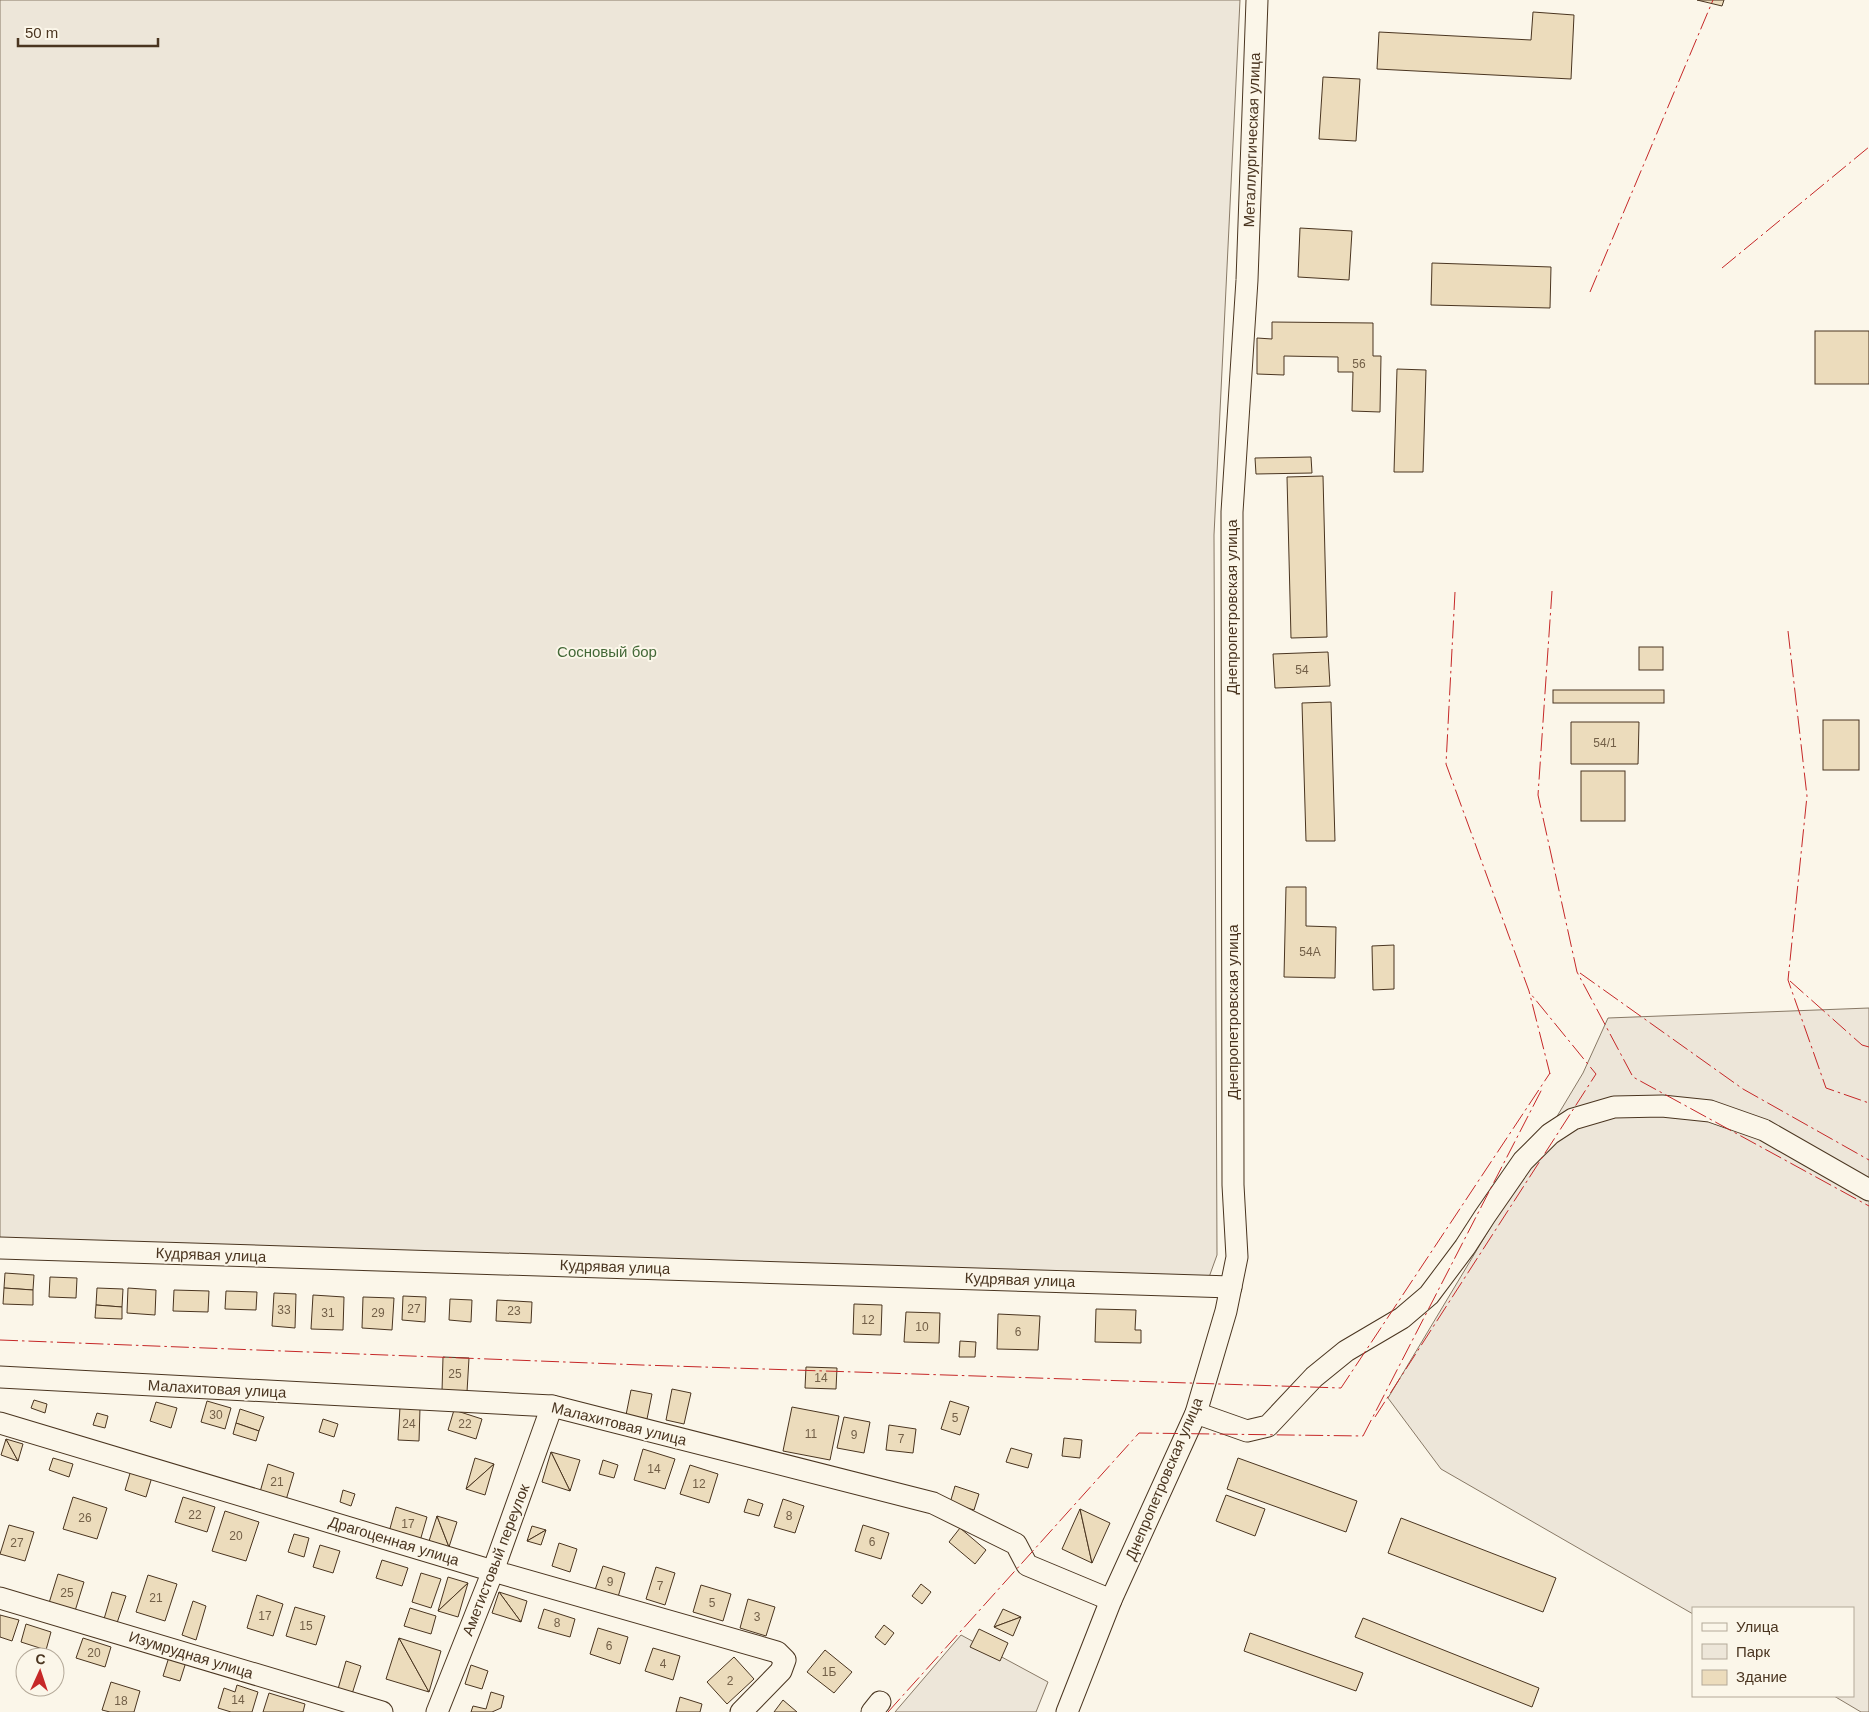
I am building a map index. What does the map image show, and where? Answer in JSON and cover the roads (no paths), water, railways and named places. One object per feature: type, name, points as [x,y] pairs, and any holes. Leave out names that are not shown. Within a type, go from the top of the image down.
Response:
[{"type":"street","name":"Металлургическая улица","points":[[1247,280],[1257,0]]},
{"type":"street","name":"Днепропетровская улица","points":[[1066,1712],[1111,1600],[1196,1413],[1226,1311],[1237,1257],[1233,1185],[1232,512],[1247,280]]},
{"type":"street","points":[[1196,1413],[1247,1431],[1268,1426],[1314,1377],[1346,1351],[1402,1318],[1428,1295],[1465,1247],[1522,1161],[1550,1134],[1573,1119],[1614,1107],[1662,1106],[1710,1110],[1764,1130],[1869,1190]]},
{"type":"street","name":"Кудрявая улица","points":[[0,1248],[1231,1287]]},
{"type":"street","name":"Малахитовая улица","points":[[0,1377],[552,1406],[933,1503],[1016,1544],[1027,1566],[1111,1600]]},
{"type":"street","name":"Аметистовый переулок","points":[[437,1712],[493,1571],[552,1406]]},
{"type":"street","name":"Драгоценная улица","points":[[0,1424],[493,1571],[777,1652],[786,1660],[781,1671],[741,1712]]},
{"type":"street","name":"Изумрудная улица","points":[[0,1598],[382,1712]]},
{"type":"park label","name":"Сосновый бор","points":[[607,652]]}]
